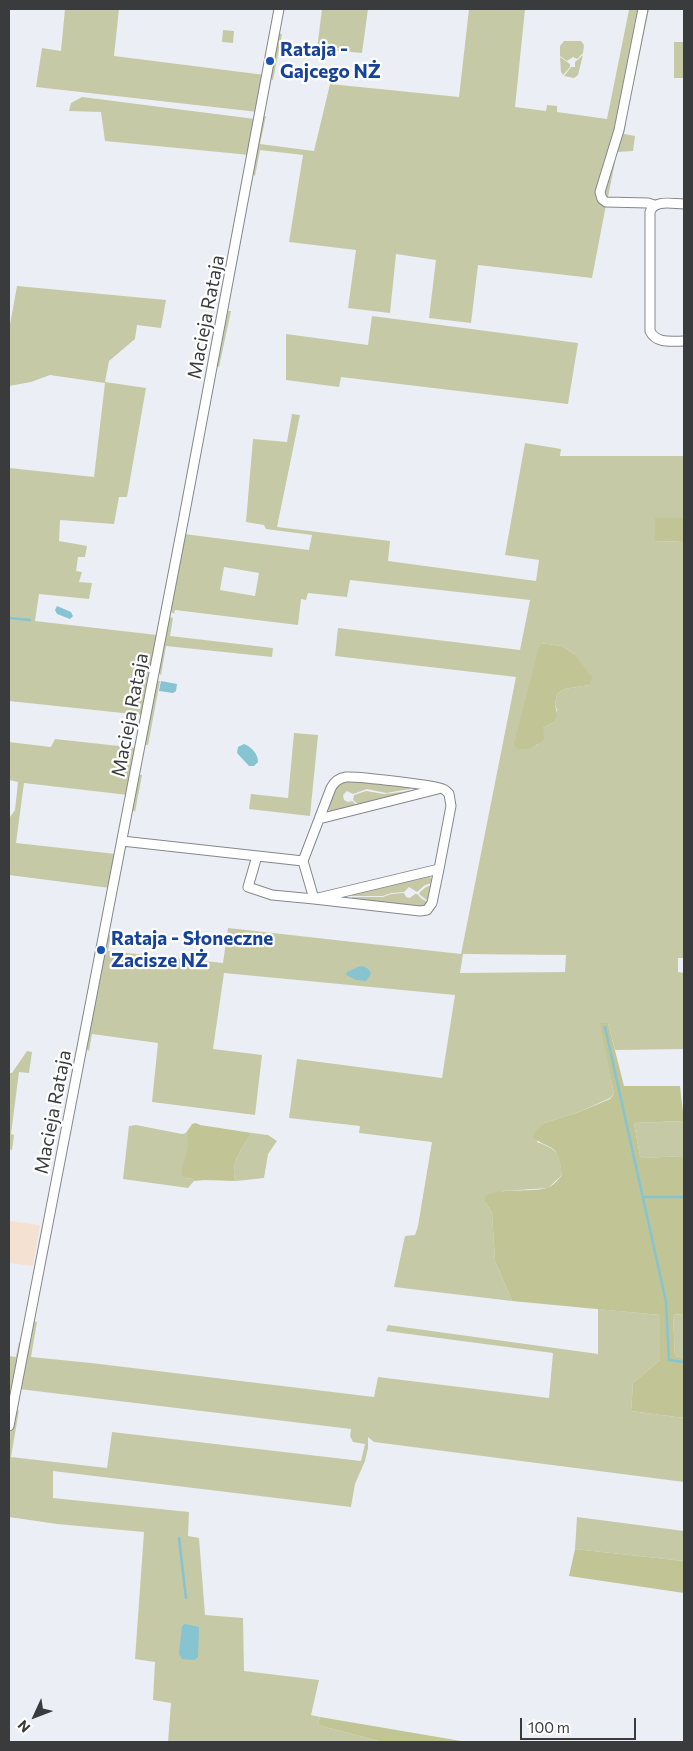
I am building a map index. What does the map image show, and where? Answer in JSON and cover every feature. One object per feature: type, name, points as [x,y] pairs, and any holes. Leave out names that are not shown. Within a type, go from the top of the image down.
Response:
[{"type":"street","name":"Macieja Rataja","points":[[9,1426],[122,841],[279,9]]},
{"type":"street","points":[[643,9],[619,130],[600,190],[601,198],[609,203],[648,203],[654,206]]},
{"type":"street","points":[[684,204],[658,204],[650,212],[650,328],[654,338],[663,341],[684,341]]},
{"type":"street","points":[[257,856],[248,887],[272,894],[314,900],[423,911],[431,905],[451,803],[449,794],[441,788],[360,778],[342,778],[337,781],[332,787],[303,861],[314,900]]},
{"type":"street","points":[[319,819],[441,788]]},
{"type":"street","points":[[122,841],[303,861]]},
{"type":"street","points":[[314,900],[439,869]]},
{"type":"shaded area","points":[[9,1221],[40,1225],[33,1266],[9,1263]]},
{"type":"green space","points":[[65,9],[119,9],[114,56],[265,75],[258,112],[36,87],[42,48],[61,51]]},
{"type":"green space","points":[[322,9],[368,9],[362,53],[317,49]]},
{"type":"green space","points":[[469,9],[525,9],[515,107],[546,111],[547,105],[557,106],[557,112],[607,119],[628,9],[641,9],[617,127],[595,192],[597,199],[606,205],[592,278],[478,265],[471,323],[429,318],[436,260],[396,254],[390,313],[348,308],[356,250],[289,242],[303,155],[260,150],[255,176],[252,174],[262,117],[266,116],[260,144],[314,151],[330,84],[459,97]]},
{"type":"green space","points":[[646,9],[649,9],[630,101],[629,100]]},
{"type":"green space","points":[[223,30],[234,31],[233,43],[222,42]]},
{"type":"green space","points":[[277,33],[282,34],[273,80],[270,79]]},
{"type":"green space","points":[[564,41],[581,41],[584,45],[583,53],[577,59],[573,57],[567,61],[560,56],[560,46]]},
{"type":"green space","points":[[674,42],[684,42],[684,78],[674,78]]},
{"type":"green space","points":[[583,55],[578,75],[574,78],[564,76],[571,67],[575,67],[575,62]]},
{"type":"green space","points":[[560,57],[570,64],[570,67],[563,75],[561,72]]},
{"type":"green space","points":[[82,97],[255,119],[250,155],[105,141],[101,112],[69,111],[71,103]]},
{"type":"green space","points":[[626,124],[624,134],[635,136],[633,151],[617,152],[608,197],[611,201],[603,195],[623,125]]},
{"type":"green space","points":[[17,286],[166,300],[161,328],[137,325],[135,339],[109,361],[105,382],[146,388],[127,497],[119,497],[114,524],[60,520],[59,541],[87,546],[85,557],[78,557],[76,571],[82,572],[79,582],[92,583],[89,599],[39,594],[35,621],[157,635],[142,715],[9,701],[9,468],[94,477],[105,383],[50,375],[31,382],[9,386],[9,330]]},
{"type":"green space","points":[[228,311],[231,311],[219,367],[216,366]]},
{"type":"green space","points":[[372,316],[578,343],[568,404],[341,377],[339,387],[286,380],[286,334],[368,345]]},
{"type":"green space","points":[[292,414],[300,415],[277,527],[390,541],[388,561],[536,581],[539,560],[505,555],[525,443],[561,449],[560,456],[684,456],[684,518],[655,518],[655,541],[684,542],[684,958],[678,958],[678,972],[684,973],[684,1049],[615,1050],[608,1023],[601,1023],[614,1094],[610,1098],[579,1112],[544,1123],[537,1142],[550,1147],[557,1153],[562,1175],[548,1188],[503,1191],[485,1202],[492,1213],[495,1261],[512,1301],[394,1287],[405,1236],[415,1235],[418,1226],[432,1142],[359,1133],[360,1126],[289,1118],[297,1059],[442,1078],[455,995],[224,973],[213,1049],[262,1055],[255,1115],[152,1102],[158,1043],[92,1034],[89,1051],[85,1048],[104,955],[106,955],[107,935],[111,934],[108,951],[223,963],[228,928],[461,954],[516,677],[335,656],[338,628],[520,650],[530,600],[350,580],[347,597],[308,593],[306,600],[301,599],[298,625],[175,610],[174,614],[170,611],[184,534],[309,550],[312,535],[266,529],[264,525],[246,522],[253,439],[287,442]],"holes":[[[224,567],[259,573],[255,596],[220,590]],[[540,643],[562,646],[574,654],[590,685],[564,689],[557,694],[555,704],[557,710],[554,722],[543,728],[538,745],[521,750]],[[463,954],[566,955],[565,972],[460,973]]]},
{"type":"green space","points":[[655,518],[684,518],[684,542],[655,541]]},
{"type":"green space","points":[[168,617],[173,618],[170,636],[273,648],[272,657],[166,646],[161,675],[157,672]]},
{"type":"green space","points":[[540,643],[562,646],[574,654],[592,677],[590,685],[564,689],[557,694],[555,704],[557,715],[554,722],[543,728],[544,739],[532,748],[520,750],[514,744]]},
{"type":"green space","points":[[156,681],[160,681],[148,745],[143,744]]},
{"type":"green space","points":[[294,733],[318,735],[310,816],[249,809],[251,794],[288,798]]},
{"type":"green space","points":[[55,739],[137,748],[128,795],[24,783],[16,843],[116,854],[110,888],[9,875],[9,827],[10,817],[15,810],[18,782],[9,780],[9,742],[51,747]]},
{"type":"green space","points":[[142,775],[135,812],[131,809],[137,777]]},
{"type":"green space","points":[[351,780],[412,787],[386,793],[367,789],[353,794],[347,791],[343,795],[344,800],[352,801],[358,806],[330,812],[328,806],[333,792],[340,784]]},
{"type":"green space","points":[[366,791],[384,794],[410,791],[411,793],[360,806],[353,800],[354,795]]},
{"type":"green space","points":[[427,875],[433,883],[425,885],[417,892],[409,887],[404,892],[383,896],[352,896],[351,894]]},
{"type":"green space","points":[[432,885],[429,902],[419,894],[426,887]]},
{"type":"green space","points":[[404,893],[406,897],[410,898],[417,894],[429,903],[425,907],[351,900],[352,897],[383,897]]},
{"type":"green space","points":[[600,1023],[608,1023],[624,1086],[680,1086],[684,1121],[634,1123],[640,1156],[642,1158],[684,1156],[684,1314],[673,1315],[675,1356],[684,1358],[684,1418],[631,1411],[633,1383],[660,1360],[660,1315],[512,1301],[495,1261],[492,1213],[485,1202],[485,1196],[492,1193],[547,1188],[553,1184],[562,1175],[559,1159],[553,1149],[533,1137],[535,1132],[544,1123],[579,1112],[610,1099],[614,1094]]},
{"type":"green space","points":[[27,1051],[32,1052],[29,1073],[19,1072],[11,1134],[14,1135],[12,1150],[9,1149],[9,1073],[12,1073]]},
{"type":"green space","points":[[684,1121],[684,1156],[642,1158],[640,1156],[634,1123]]},
{"type":"green space","points":[[196,1123],[252,1133],[236,1162],[234,1175],[236,1181],[194,1181],[182,1175],[188,1144],[186,1133],[192,1124]]},
{"type":"green space","points":[[136,1125],[182,1134],[186,1133],[188,1145],[183,1171],[185,1178],[193,1179],[194,1181],[188,1188],[123,1179],[129,1126]]},
{"type":"green space","points":[[252,1133],[268,1135],[277,1141],[268,1154],[264,1178],[236,1181],[234,1169],[236,1162]]},
{"type":"green space","points":[[598,1309],[660,1315],[660,1360],[633,1383],[631,1411],[684,1418],[684,1482],[374,1442],[368,1437],[365,1461],[355,1484],[351,1507],[53,1471],[53,1498],[189,1512],[188,1536],[199,1538],[205,1615],[243,1618],[244,1671],[319,1680],[311,1715],[320,1717],[318,1725],[382,1742],[168,1742],[171,1703],[153,1700],[155,1662],[135,1659],[144,1532],[57,1524],[9,1517],[9,1439],[14,1413],[19,1410],[11,1457],[107,1468],[112,1432],[361,1461],[365,1444],[353,1442],[350,1436],[351,1429],[19,1389],[33,1321],[37,1322],[31,1357],[374,1397],[378,1377],[549,1398],[553,1353],[386,1331],[388,1325],[598,1354]]},
{"type":"green space","points":[[684,1314],[684,1358],[675,1356],[673,1315]]},
{"type":"green space","points":[[19,1342],[21,1343],[9,1409],[9,1356],[16,1357]]},
{"type":"green space","points":[[577,1517],[684,1531],[684,1561],[575,1549]]},
{"type":"green space","points":[[575,1549],[684,1561],[684,1593],[569,1576]]},
{"type":"green space","points":[[320,1717],[467,1742],[382,1742],[318,1725]]},
{"type":"water","points":[[57,606],[71,612],[73,616],[70,619],[57,614],[55,610]]},
{"type":"water","points":[[161,681],[177,684],[176,691],[173,693],[159,691]]},
{"type":"water","points":[[244,744],[252,749],[257,756],[258,762],[254,766],[249,766],[237,753],[238,747]]},
{"type":"water","points":[[360,966],[367,968],[371,974],[366,981],[356,980],[346,975],[347,972]]},
{"type":"water","points":[[185,1624],[199,1627],[198,1657],[194,1660],[182,1659],[179,1654],[182,1626]]},
{"type":"waterway","points":[[9,618],[30,620]]},
{"type":"waterway","points":[[605,1027],[666,1302],[669,1360],[684,1362]]},
{"type":"waterway","points":[[643,1197],[684,1197]]},
{"type":"waterway","points":[[179,1538],[186,1598]]},
{"type":"place","name":"Rataja - Gajcego NŻ","points":[[270,61]]},
{"type":"place","name":"Rataja - Słoneczne Zacisze NŻ","points":[[101,950]]}]
